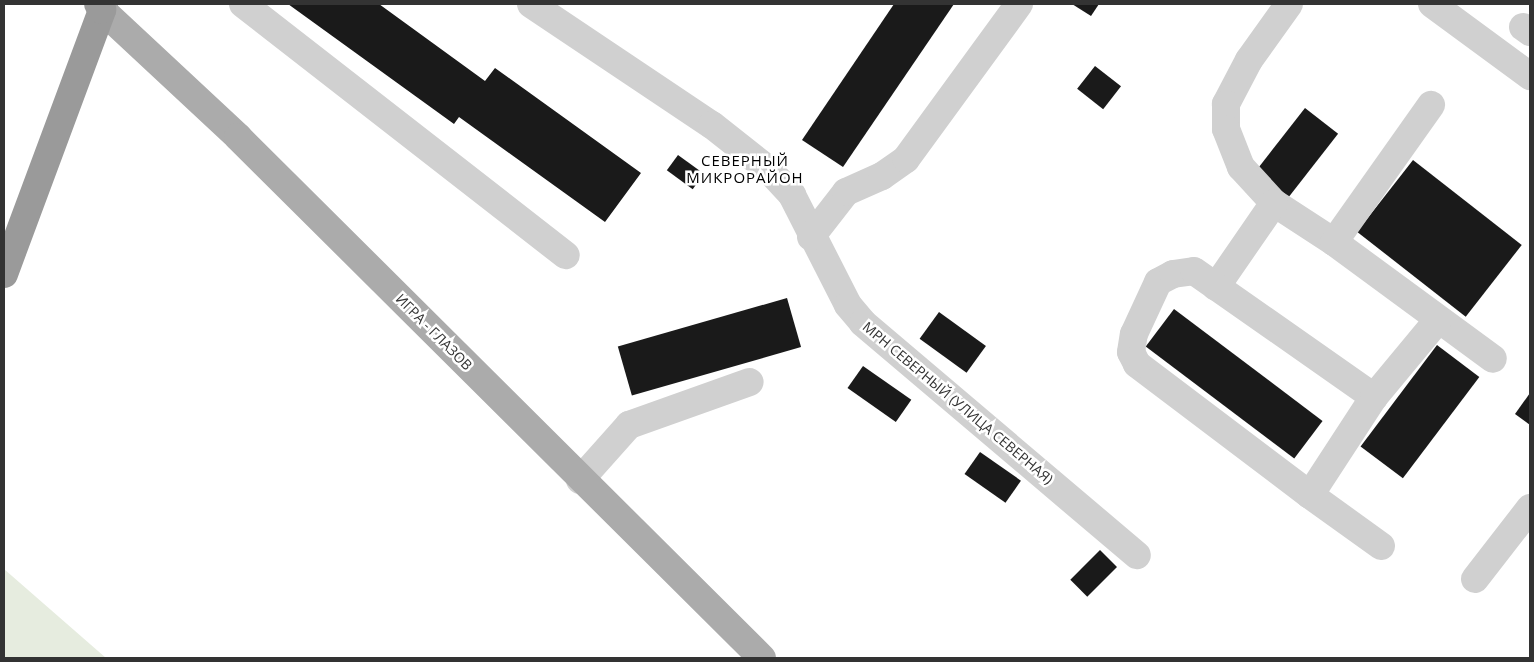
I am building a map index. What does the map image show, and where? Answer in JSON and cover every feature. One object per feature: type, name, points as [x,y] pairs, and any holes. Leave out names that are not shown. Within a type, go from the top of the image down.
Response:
[{"type":"highway","points":[[4,274],[101,6]]},
{"type":"main road","name":"ИГРА - ГЛАЗОВ","points":[[101,6],[245,144],[580,480],[762,658]]},
{"type":"street","points":[[243,4],[566,255]]},
{"type":"street","name":"МРН СЕВЕРНЫЙ (УЛИЦА СЕВЕРНАЯ)","points":[[531,4],[712,126],[769,170],[792,195],[811,237],[848,305],[863,323],[1137,555]]},
{"type":"street","points":[[811,237],[846,192],[882,176],[906,159],[1019,4]]},
{"type":"street","points":[[1289,4],[1249,60],[1226,104],[1226,130],[1229,145],[1241,167],[1274,203],[1334,242],[1492,359]]},
{"type":"street","points":[[1432,4],[1530,76]]},
{"type":"street","points":[[1334,242],[1431,105]]},
{"type":"street","points":[[1216,287],[1274,203]]},
{"type":"street","points":[[1374,398],[1194,271],[1173,274],[1158,282],[1134,334],[1134,358],[1136,364],[1381,546]]},
{"type":"street","points":[[1310,495],[1374,398],[1438,320]]},
{"type":"street","points":[[580,480],[629,426],[750,382]]},
{"type":"street","points":[[1475,579],[1530,508]]},
{"type":"shaded area","points":[[4,569],[106,658],[4,658]]},
{"type":"building","points":[[288,4],[379,4],[485,81],[495,68],[641,173],[605,222],[459,117],[454,124]]},
{"type":"building","points":[[894,4],[954,4],[843,167],[802,140]]},
{"type":"building","points":[[1072,4],[1099,4],[1091,16]]},
{"type":"building","points":[[1095,66],[1121,86],[1103,109],[1077,89]]},
{"type":"building","points":[[1305,108],[1338,134],[1287,199],[1254,173]]},
{"type":"building","points":[[678,155],[704,174],[693,189],[667,170]]},
{"type":"building","points":[[1413,160],[1522,245],[1466,317],[1357,232]]},
{"type":"building","points":[[787,298],[801,347],[632,396],[618,347]]},
{"type":"building","points":[[1174,309],[1323,421],[1294,458],[1146,347]]},
{"type":"building","points":[[939,312],[986,346],[967,373],[920,339]]},
{"type":"building","points":[[1437,345],[1479,377],[1403,478],[1361,446]]},
{"type":"building","points":[[863,366],[911,400],[896,422],[848,388]]},
{"type":"building","points":[[1530,393],[1530,425],[1515,414]]},
{"type":"building","points":[[980,452],[1021,481],[1005,503],[965,474]]},
{"type":"building","points":[[1100,550],[1117,567],[1087,597],[1070,580]]},
{"type":"district","name":"СЕВЕРНЫЙ МИКРОРАЙОН","points":[[745,168]]}]
